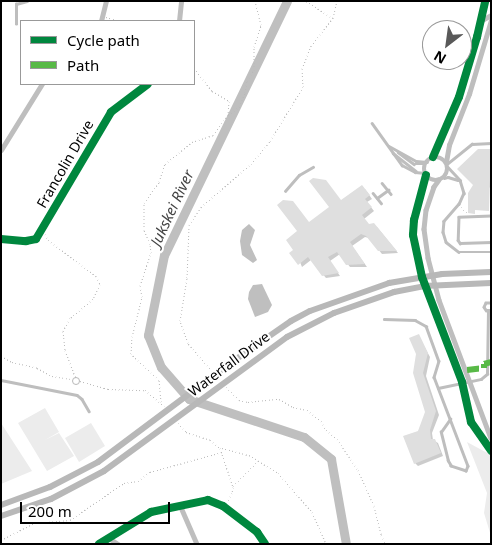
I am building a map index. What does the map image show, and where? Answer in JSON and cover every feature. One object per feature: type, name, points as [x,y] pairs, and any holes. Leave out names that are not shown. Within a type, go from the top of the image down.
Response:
[{"type":"main road","name":"Waterfall Drive","points":[[1,505],[50,487],[118,449],[229,364],[291,321],[310,311],[366,289],[433,275],[491,272]]},
{"type":"main road","name":"Waterfall Drive","points":[[1,516],[70,490],[104,471],[287,337],[334,313],[385,294],[424,286],[491,283]]},
{"type":"street","points":[[102,19],[106,1]]},
{"type":"street","points":[[179,20],[181,1]]},
{"type":"street","points":[[434,158],[459,97],[482,20],[485,1]]},
{"type":"street","points":[[484,10],[490,18]]},
{"type":"street","points":[[482,20],[490,18]]},
{"type":"street","points":[[490,18],[469,94],[449,145],[447,165],[442,179],[434,187],[428,202],[424,222],[426,246],[435,286],[480,413],[491,438]]},
{"type":"street","points":[[1,150],[41,85]]},
{"type":"street","name":"Francolin Drive","points":[[1,239],[32,241],[43,230],[59,198],[111,112],[147,85]]},
{"type":"street","points":[[447,165],[440,158],[434,158],[426,163],[414,220],[413,235],[424,286],[462,382],[475,431],[491,451]]},
{"type":"street","points":[[424,174],[432,180],[442,179]]},
{"type":"street","points":[[99,544],[150,512],[208,500],[223,506],[260,535],[265,544]]},
{"type":"street","points":[[180,505],[197,544]]},
{"type":"street","points":[[109,538],[118,544]]},
{"type":"lane","points":[[16,24],[16,4],[27,1]]},
{"type":"lane","points":[[372,123],[402,165],[424,174]]},
{"type":"lane","points":[[491,142],[472,144],[447,165],[460,180],[464,193],[458,205],[444,221],[443,232],[446,242],[459,252],[491,252]]},
{"type":"lane","points":[[392,150],[414,164],[426,163]]},
{"type":"lane","points":[[285,191],[299,175],[313,167]]},
{"type":"lane","points":[[442,179],[448,177],[460,180]]},
{"type":"lane","points":[[382,183],[391,194]]},
{"type":"lane","points":[[377,198],[388,190]]},
{"type":"lane","points":[[374,193],[381,203]]},
{"type":"lane","points":[[491,216],[461,215],[458,218],[458,240],[460,243],[491,242]]},
{"type":"lane","points":[[437,388],[484,378],[488,372],[486,349],[489,310],[484,305],[491,303]]},
{"type":"lane","points":[[384,319],[415,320],[426,326],[439,361],[434,377],[437,388],[450,419],[468,466],[466,471],[451,466],[448,462],[441,432],[450,419]]},
{"type":"lane","points":[[1,380],[80,396],[89,411]]},
{"type":"path","points":[[161,402],[159,380],[131,354],[132,337],[142,296],[140,286],[151,253],[150,244],[144,230],[144,203],[159,182],[165,164],[192,142],[214,136],[228,115],[239,107],[245,93],[247,81],[254,70],[254,47],[261,25],[255,1]]},
{"type":"path","points":[[306,1],[332,18]]},
{"type":"path","points":[[212,371],[188,343],[180,321],[187,278],[189,225],[201,207],[251,164],[270,141],[303,87],[302,69],[311,46],[332,18],[338,2]]},
{"type":"path","points":[[195,69],[212,91],[229,101],[228,115]]},
{"type":"path","points":[[458,205],[475,216]]},
{"type":"path","points":[[43,230],[48,240],[96,276],[100,284],[93,299],[70,318],[63,331],[65,350],[76,378],[108,390],[145,390],[161,402],[166,409]]},
{"type":"path","points":[[1,356],[12,362],[37,368],[52,376],[76,378]]},
{"type":"path","points":[[72,378],[74,384],[78,385],[80,381]]},
{"type":"path","points":[[223,384],[239,400],[248,402],[279,399],[307,410],[321,421],[326,430],[337,439],[358,470],[374,506],[381,535],[386,544]]},
{"type":"path","points":[[177,422],[186,432],[210,440],[220,448],[233,487],[232,493],[223,506]]},
{"type":"path","points":[[220,448],[237,451],[259,460],[278,473],[303,500],[319,525],[326,544]]},
{"type":"path","points":[[1,540],[35,522],[70,520],[124,483],[138,480],[150,472],[222,452]]},
{"type":"path","points":[[233,487],[259,460]]},
{"type":"shaded area","points":[[249,224],[255,230],[250,245],[257,260],[253,263],[242,255],[240,241],[242,230]]},
{"type":"shaded area","points":[[262,284],[272,305],[268,312],[255,317],[248,299],[249,292],[253,285]]},
{"type":"shaded area","points":[[45,408],[59,432],[45,440],[59,433],[74,456],[47,471],[18,423]]},
{"type":"shaded area","points":[[1,423],[32,471],[1,484]]},
{"type":"shaded area","points":[[91,423],[105,446],[79,462],[65,438]]},
{"type":"shaded area","points":[[467,442],[491,455],[491,536],[484,513],[487,493]]},
{"type":"building","points":[[478,149],[491,149],[489,211],[475,210],[475,214],[468,213],[468,193],[473,185],[457,169]]},
{"type":"building","points":[[313,178],[326,180],[341,200],[362,185],[370,195],[365,199],[372,207],[362,215],[369,224],[374,223],[397,251],[378,251],[366,236],[361,234],[350,242],[365,264],[346,265],[337,252],[328,257],[339,273],[322,276],[308,257],[298,265],[289,253],[293,250],[286,240],[297,231],[277,205],[283,200],[293,201],[309,222],[329,207],[309,181]]},
{"type":"building","points":[[419,334],[428,353],[423,373],[436,411],[430,430],[431,439],[435,439],[441,453],[414,464],[403,436],[418,431],[425,412],[413,373],[416,354],[409,338]]},
{"type":"waterway","name":"Jukskei River","points":[[287,1],[164,255],[148,335],[161,367],[189,399],[304,437],[331,459],[346,544]]},
{"type":"marked path","points":[[467,370],[484,368],[484,364],[491,362]]},
{"type":"cycle path","points":[[433,157],[459,97],[477,37],[485,1]]},
{"type":"cycle path","points":[[1,239],[26,241],[36,239],[111,112],[147,85]]},
{"type":"cycle path","points":[[426,175],[414,220],[413,235],[422,277],[462,382],[471,422],[491,451]]},
{"type":"cycle path","points":[[99,544],[151,512],[208,500],[223,506],[257,532],[265,544]]}]
